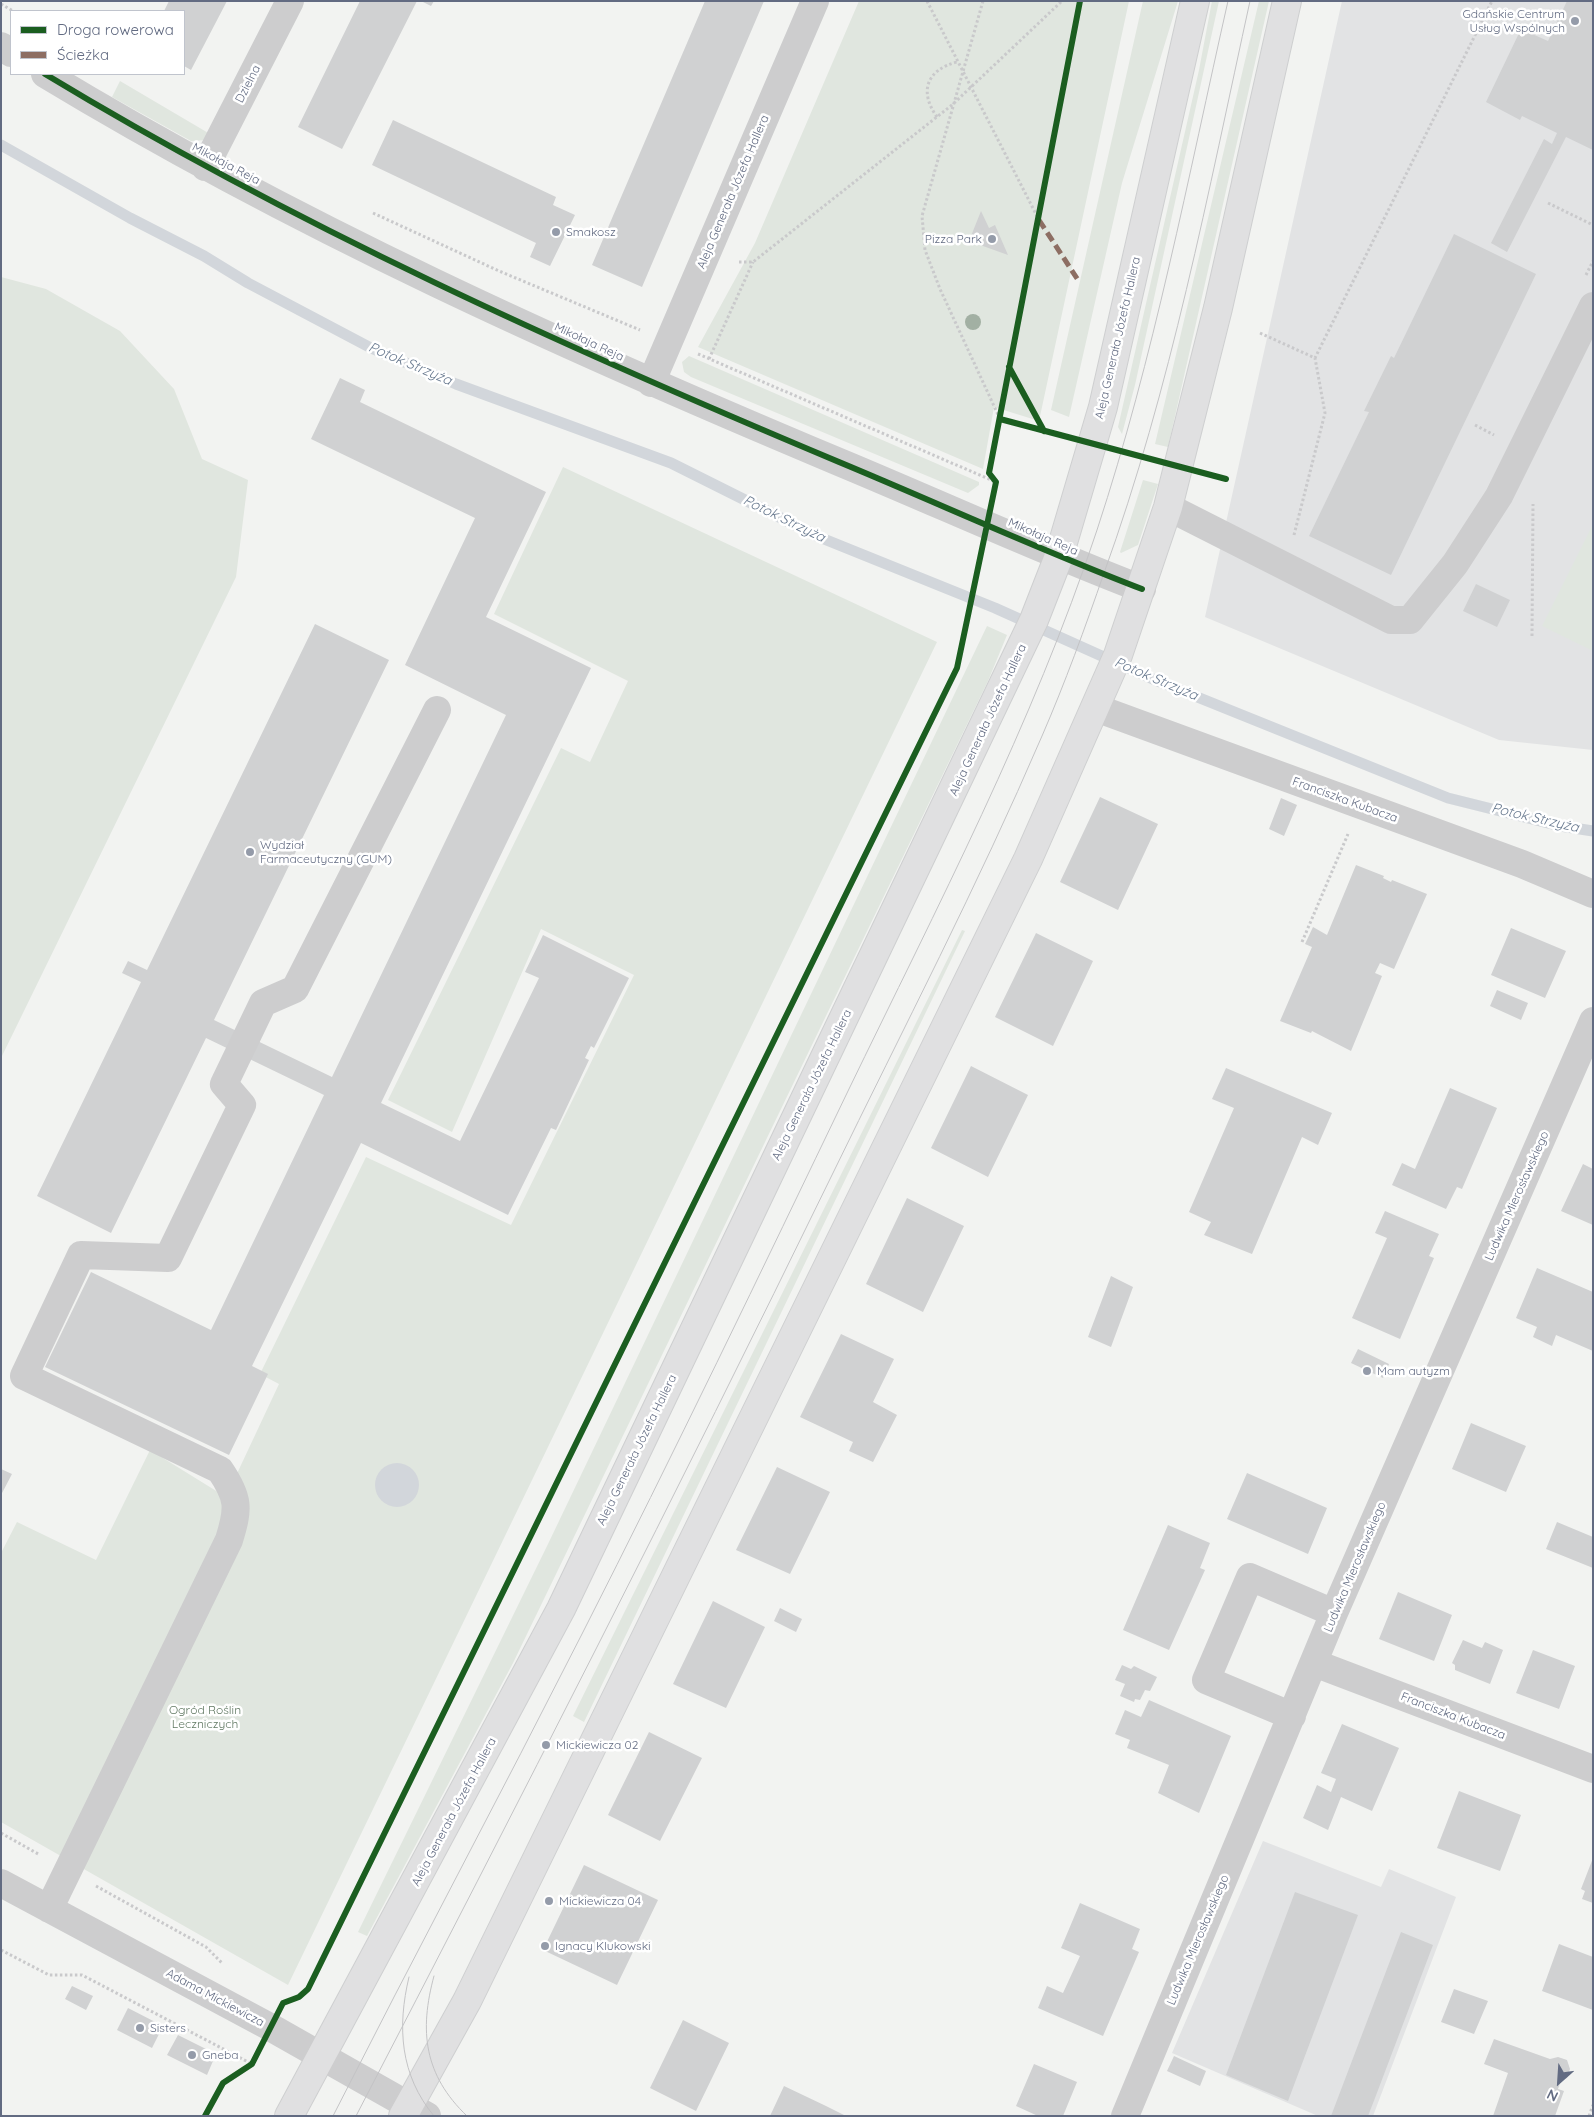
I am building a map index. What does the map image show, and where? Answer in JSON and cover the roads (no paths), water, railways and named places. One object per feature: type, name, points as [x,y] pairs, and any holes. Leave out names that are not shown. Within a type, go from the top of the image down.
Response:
[{"type":"main road","name":"Aleja Generała Józefa Hallera","points":[[289,2116],[561,1609],[1013,668],[1059,556],[1103,407],[1195,1]]},
{"type":"main road","points":[[413,2113],[1028,859],[1096,708],[1142,589],[1168,508],[1218,308],[1286,1]]},
{"type":"street","name":"Dzielna","points":[[205,167],[290,1]]},
{"type":"street","name":"Aleja Generała Józefa Hallera","points":[[651,383],[815,1]]},
{"type":"street","name":"Mikołaja Reja","points":[[47,75],[205,167],[362,248],[651,383],[1059,556],[1142,589]]},
{"type":"street","points":[[1168,508],[1391,620],[1410,620],[1455,564],[1499,496],[1593,306]]},
{"type":"street","name":"Franciszka Kubacza","points":[[1096,708],[1522,864],[1593,894]]},
{"type":"street","points":[[49,1909],[229,1540],[237,1514],[232,1488],[220,1470],[24,1376],[81,1255],[168,1258],[242,1105],[224,1084],[263,1003],[295,989],[437,710]]},
{"type":"street","name":"Ludwika Mierosławskiego","points":[[1124,2116],[1334,1613],[1593,1021]]},
{"type":"street","points":[[1292,1716],[1206,1680],[1250,1577],[1334,1613]]},
{"type":"street","name":"Franciszka Kubacza","points":[[1314,1663],[1593,1769]]},
{"type":"street","name":"Adama Mickiewicza","points":[[1,1883],[322,2057],[413,2113]]},
{"type":"waterway","name":"Potok Strzyża","points":[[1,145],[130,218],[204,256],[248,283],[371,348],[456,384],[671,463],[819,537],[995,608],[1155,680],[1448,798],[1560,826],[1593,831]]},
{"type":"tram line","points":[[333,2116],[552,1693],[684,1430],[949,884],[1014,744],[1044,674],[1097,530],[1136,399],[1169,267],[1228,1]]},
{"type":"tram line","points":[[356,2116],[656,1529],[774,1293],[1018,792],[1050,716],[1097,594],[1128,503],[1149,433],[1169,361],[1203,218],[1250,1]]},
{"type":"tram line","points":[[434,1976],[427,2015],[429,2051],[442,2085],[467,2116]]},
{"type":"tram line","points":[[409,1977],[403,2014],[404,2050],[414,2084],[434,2116]]},
{"type":"place","name":"Gdańskie Centrum Usług Wspólnych","points":[[1575,21]]},
{"type":"place","name":"Smakosz","points":[[556,232]]},
{"type":"place","name":"Pizza Park","points":[[992,239]]},
{"type":"place","name":"Wydział Farmaceutyczny (GUM)","points":[[250,852]]},
{"type":"place","name":"Mam autyzm","points":[[1367,1371]]},
{"type":"place","name":"Mickiewicza 02","points":[[546,1745]]},
{"type":"place","name":"Mickiewicza 04","points":[[549,1901]]},
{"type":"place","name":"Ignacy Klukowski","points":[[545,1946]]},
{"type":"place","name":"Sisters","points":[[140,2028]]},
{"type":"place","name":"Gneba","points":[[192,2055]]},
{"type":"park label","name":"Ogród Roślin Leczniczych","points":[[205,1717]]}]
